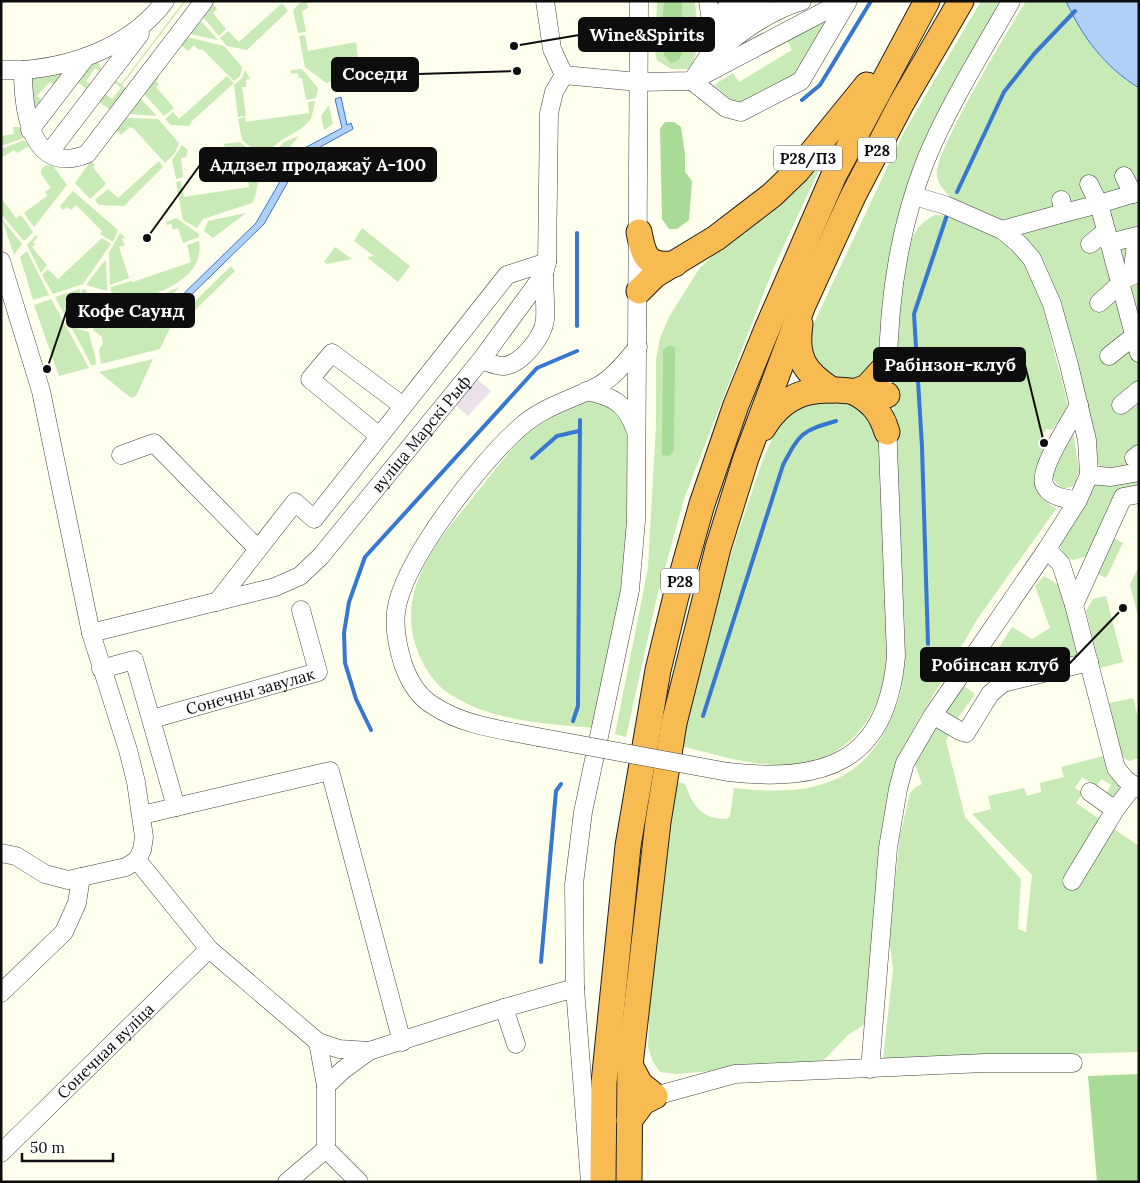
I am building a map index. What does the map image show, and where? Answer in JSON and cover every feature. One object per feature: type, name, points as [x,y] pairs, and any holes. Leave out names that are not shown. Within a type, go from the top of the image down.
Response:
[{"type":"highway","name":"Р28","points":[[603,1182],[604,1083],[628,846],[658,670],[676,596],[714,468],[736,405],[767,329],[834,175],[927,1]]},
{"type":"highway","name":"Р28","points":[[629,1182],[630,1065],[658,822],[674,723],[718,548],[746,458],[803,305],[853,196],[892,120],[962,1]]},
{"type":"highway","name":"Р28/П3","points":[[638,291],[655,275],[676,264],[744,218],[796,172],[843,117],[914,23]]},
{"type":"highway","points":[[639,232],[643,251],[648,260],[654,263],[676,264]]},
{"type":"highway","points":[[803,305],[798,337],[800,355],[805,367],[815,378],[843,391],[865,398],[878,410],[887,432]]},
{"type":"highway","points":[[843,391],[867,387],[888,364]]},
{"type":"highway","points":[[746,458],[773,412],[784,402],[812,391],[843,391],[887,395]]},
{"type":"highway","points":[[629,1121],[643,1102],[655,1096],[640,1084],[630,1065]]},
{"type":"street","points":[[23,70],[24,102],[30,130],[48,152],[56,158],[63,159],[86,154],[204,1]]},
{"type":"street","points":[[545,1],[552,49],[564,75]]},
{"type":"street","points":[[590,1182],[575,988],[573,914],[576,855],[582,812],[630,590],[636,521],[639,1]]},
{"type":"street","points":[[708,1],[712,27],[710,54]]},
{"type":"street","points":[[712,27],[726,8],[737,1]]},
{"type":"street","points":[[710,54],[743,31],[791,4],[802,1]]},
{"type":"street","points":[[564,75],[638,82],[692,81],[811,9],[844,1]]},
{"type":"street","points":[[692,81],[726,108],[741,112],[801,81],[848,1]]},
{"type":"street","points":[[638,347],[609,378],[536,414],[501,447],[470,483],[418,554],[401,590],[396,612],[395,630],[407,676],[416,690],[432,706],[455,717],[538,737],[728,772],[777,776],[819,770],[837,764],[854,753],[866,740],[886,704],[894,678],[896,656],[887,432],[888,364],[895,280],[914,196],[926,161],[945,122],[1012,1]]},
{"type":"street","points":[[692,81],[733,19],[765,2]]},
{"type":"street","points":[[48,152],[164,4]]},
{"type":"street","points":[[1,70],[23,70],[66,64],[86,57],[117,44],[145,23],[164,4]]},
{"type":"street","points":[[30,130],[86,57]]},
{"type":"street","points":[[481,360],[499,366],[515,363],[542,332],[545,321],[549,113],[554,92],[564,75]]},
{"type":"street","points":[[1002,230],[1062,207],[1099,204],[1136,193],[1124,176]]},
{"type":"street","points":[[1089,184],[1099,204],[1139,353]]},
{"type":"street","points":[[870,1068],[888,848],[896,798],[905,763],[913,746],[933,715],[1047,549],[1078,500],[1089,475],[1088,450],[1080,405],[1052,304],[1043,280],[1032,259],[1019,244],[1002,230],[945,205],[914,196]]},
{"type":"street","points":[[1090,244],[1108,237],[1137,236],[1132,276],[1120,282],[1099,303]]},
{"type":"street","points":[[1,261],[41,391],[91,633],[128,750],[142,815],[144,838],[142,850],[137,860],[126,867],[68,880],[45,874],[16,856],[1,852]]},
{"type":"street","points":[[217,602],[295,502],[314,519],[507,275],[545,268]]},
{"type":"street","name":"вуліца Марскі Рыф","points":[[91,633],[275,587],[300,576],[310,568],[481,360],[545,268]]},
{"type":"street","points":[[1109,356],[1134,336]]},
{"type":"street","points":[[379,436],[310,379],[332,353],[403,406]]},
{"type":"street","points":[[1121,405],[1139,390]]},
{"type":"street","points":[[586,391],[638,391]]},
{"type":"street","points":[[586,391],[616,399],[631,417],[638,434]]},
{"type":"street","points":[[1078,500],[1062,499],[1050,492],[1044,484],[1044,474],[1050,458],[1080,405]]},
{"type":"street","points":[[121,455],[154,443],[258,549]]},
{"type":"street","points":[[1089,475],[1112,477],[1137,461]]},
{"type":"street","points":[[1074,605],[1123,497],[1139,494]]},
{"type":"street","points":[[1047,549],[1061,564],[1074,605],[1116,768],[1125,779],[1136,787],[1115,810],[1072,881]]},
{"type":"street","name":"Сонечны завулак","points":[[152,719],[318,672],[301,610]]},
{"type":"street","points":[[101,669],[134,660],[176,807]]},
{"type":"street","points":[[933,715],[960,731],[966,732],[990,694],[1003,683],[1089,662]]},
{"type":"street","points":[[142,815],[330,771],[402,1042]]},
{"type":"street","points":[[1090,792],[1115,810]]},
{"type":"street","points":[[137,860],[209,949],[318,1042],[339,1049],[369,1052]]},
{"type":"street","points":[[1,992],[64,932],[77,903],[81,877]]},
{"type":"street","name":"Сонечная вуліца","points":[[1,1153],[209,949]]},
{"type":"street","points":[[326,1086],[343,1070],[369,1052],[504,1008],[575,988]]},
{"type":"street","points":[[504,1008],[516,1044]]},
{"type":"street","points":[[318,1042],[326,1086],[326,1149],[359,1182]]},
{"type":"street","points":[[655,1096],[735,1074],[985,1063],[1073,1063]]},
{"type":"street","points":[[287,1182],[326,1149]]},
{"type":"shaded area","points":[[476,378],[491,391],[468,416],[453,403]]},
{"type":"green space","points":[[184,1],[186,1],[122,85],[127,89],[112,111],[99,102],[105,94],[112,99],[121,88],[114,82],[116,81],[121,84]]},
{"type":"green space","points":[[213,1],[216,1],[213,4],[217,9],[213,13],[226,29],[219,36],[202,16]]},
{"type":"green space","points":[[302,1],[312,2],[307,3],[308,8],[302,11],[306,32],[298,33],[293,10]]},
{"type":"green space","points":[[657,1],[695,1],[697,47],[693,63],[688,69],[671,69],[657,60],[655,51]]},
{"type":"green space","points":[[664,1],[682,1],[683,51],[679,60],[671,63],[666,57],[661,42]]},
{"type":"green space","points":[[981,1],[1001,1],[927,136],[881,360],[866,376],[839,382],[824,371],[815,360],[811,347],[811,329],[904,132]]},
{"type":"green space","points":[[1026,1],[1066,1],[1080,28],[1095,50],[1114,70],[1139,88],[1139,468],[1101,468],[1098,463],[1086,400],[1060,305],[1053,283],[1037,253],[1031,247],[984,221],[959,204],[948,194],[937,176],[939,162],[947,142],[990,62]]},
{"type":"green space","points":[[282,3],[288,11],[247,50],[227,46],[220,38],[228,31],[239,42]]},
{"type":"green space","points":[[832,19],[801,74],[744,105],[733,101],[714,85],[733,73],[739,82],[792,50],[787,40]]},
{"type":"green space","points":[[201,21],[218,40],[190,34]]},
{"type":"green space","points":[[305,35],[308,51],[356,42],[359,66],[351,76],[326,83],[305,67],[299,36]]},
{"type":"green space","points":[[187,37],[224,46],[242,67],[240,76],[234,81],[202,49],[199,50],[194,45],[188,51],[181,45]]},
{"type":"green space","points":[[97,61],[102,70],[101,72],[95,68],[86,81],[91,85],[88,90],[76,81],[89,62]]},
{"type":"green space","points":[[302,69],[318,88],[316,98],[306,100],[302,78],[299,78],[298,73],[291,74],[291,70]]},
{"type":"green space","points":[[245,70],[250,79],[246,80],[246,87],[242,87],[246,116],[238,117],[234,85],[242,78]]},
{"type":"green space","points":[[60,72],[62,74],[55,86],[50,82],[37,96],[43,101],[35,111],[31,77]]},
{"type":"green space","points":[[157,75],[159,78],[156,81],[159,84],[156,87],[174,108],[164,116],[143,93]]},
{"type":"green space","points":[[227,76],[234,83],[192,121],[189,126],[171,125],[165,119],[173,112],[179,119]]},
{"type":"green space","points":[[141,99],[157,116],[129,114]]},
{"type":"green space","points":[[315,101],[310,120],[276,145],[265,159],[242,140],[238,119],[245,117],[246,122],[309,113],[308,102]]},
{"type":"green space","points":[[329,105],[333,124],[324,130],[321,116]]},
{"type":"green space","points":[[126,118],[158,119],[179,143],[175,153],[165,163],[134,129],[130,127],[121,135],[116,130]]},
{"type":"green space","points":[[665,122],[674,122],[681,127],[685,155],[685,172],[692,181],[689,220],[677,229],[669,229],[662,219],[660,129]]},
{"type":"green space","points":[[13,127],[20,127],[24,138],[1,146],[1,136],[14,134]]},
{"type":"green space","points":[[299,136],[278,162],[270,157],[284,142]]},
{"type":"green space","points":[[24,140],[29,146],[17,153],[14,150],[1,158],[1,149]]},
{"type":"green space","points":[[240,142],[264,162],[262,168],[245,170],[242,150],[238,151],[237,147],[225,148],[224,144]]},
{"type":"green space","points":[[182,145],[188,150],[186,157],[181,158],[183,177],[176,179],[172,160]]},
{"type":"green space","points":[[825,157],[773,269],[684,499],[656,601],[626,737],[615,734],[648,568],[656,425],[656,360],[660,338],[669,317],[699,269],[722,246],[780,198]]},
{"type":"green space","points":[[91,161],[95,165],[93,167],[106,184],[90,199],[75,183]]},
{"type":"green space","points":[[159,161],[163,167],[124,206],[99,205],[95,200],[108,189],[118,198]]},
{"type":"green space","points":[[47,165],[53,166],[67,185],[34,227],[24,213],[47,196],[45,192],[51,188],[41,174],[42,168]]},
{"type":"green space","points":[[261,170],[252,203],[203,219],[197,228],[183,220],[176,182],[181,181],[184,197],[249,187],[247,171]]},
{"type":"green space","points":[[73,191],[118,230],[113,242],[100,234],[102,231],[76,205],[71,210],[67,207],[63,210],[60,206]]},
{"type":"green space","points":[[1,198],[16,218],[21,215],[33,232],[24,241],[1,214]]},
{"type":"green space","points":[[246,213],[213,238],[204,231],[208,221]]},
{"type":"green space","points":[[935,215],[951,217],[975,227],[1011,250],[1023,263],[1040,295],[1063,384],[1068,414],[1065,422],[1059,420],[1052,430],[1046,429],[1038,443],[1047,450],[1034,474],[1041,498],[1056,509],[978,618],[903,747],[888,795],[882,836],[865,1024],[848,1035],[824,1060],[814,1063],[675,1074],[660,1072],[653,1062],[648,1047],[650,998],[673,780],[685,784],[691,799],[704,814],[727,819],[730,816],[734,788],[778,791],[800,789],[820,785],[839,778],[856,767],[872,751],[885,731],[900,694],[905,634],[893,399],[895,340],[902,280],[911,241],[920,226]]},
{"type":"green space","points":[[176,218],[199,234],[199,237],[183,243],[178,228],[173,230],[171,224],[167,225],[166,222]]},
{"type":"green space","points":[[2,219],[22,244],[14,255]]},
{"type":"green space","points":[[362,228],[410,266],[398,282],[367,257],[374,256],[354,241]]},
{"type":"green space","points":[[120,233],[125,237],[122,239],[125,245],[119,247],[129,278],[110,285],[109,253]]},
{"type":"green space","points":[[36,235],[38,237],[33,242],[35,244],[32,247],[47,265],[41,273],[27,245]]},
{"type":"green space","points":[[102,238],[111,244],[83,284],[53,294],[42,275],[48,269],[58,279]]},
{"type":"green space","points":[[199,241],[199,254],[195,265],[179,282],[157,293],[134,301],[111,292],[111,287],[133,282],[191,262],[187,245]]},
{"type":"green space","points":[[335,247],[352,259],[327,264],[324,262]]},
{"type":"green space","points":[[27,251],[49,295],[33,300],[20,257]]},
{"type":"green space","points":[[106,259],[107,291],[86,285]]},
{"type":"green space","points":[[231,266],[235,271],[185,320],[181,315]]},
{"type":"green space","points":[[179,287],[163,305],[145,303]]},
{"type":"green space","points":[[80,289],[78,306],[73,313],[79,306],[82,289],[86,290],[87,294],[98,301],[105,296],[121,302],[109,305],[95,313],[88,329],[75,328],[89,332],[96,360],[96,364],[92,366],[55,297]]},
{"type":"green space","points":[[51,299],[89,368],[59,376],[34,305]]},
{"type":"green space","points":[[135,305],[161,311],[156,315],[131,317],[150,318],[161,313],[168,321],[165,324],[170,328],[160,349],[101,364],[99,349],[103,344],[102,337],[93,330],[94,327],[104,326],[93,326],[95,318],[99,313],[108,308]]},
{"type":"green space","points":[[669,345],[675,348],[674,450],[669,456],[662,455],[663,350]]},
{"type":"green space","points":[[153,359],[136,396],[131,398],[99,372]]},
{"type":"green space","points":[[590,398],[616,406],[629,433],[628,543],[622,588],[594,728],[538,723],[484,711],[446,692],[434,680],[422,661],[414,639],[411,618],[413,597],[419,578],[428,559],[453,522],[519,441],[551,415]]},
{"type":"green space","points":[[851,398],[881,428],[890,655],[885,680],[877,703],[865,723],[851,740],[834,752],[814,761],[790,765],[752,763],[677,745],[714,604],[761,465],[779,422],[790,407]]},
{"type":"green space","points":[[1073,430],[1079,471],[1075,486],[1062,489],[1052,478],[1053,460]]},
{"type":"green space","points":[[1139,477],[1139,487],[1088,556],[1073,560],[1063,556],[1060,544],[1093,484]]},
{"type":"green space","points":[[1114,538],[1123,543],[1106,578],[1098,574]]},
{"type":"green space","points":[[1139,565],[1139,620],[1130,585]]},
{"type":"green space","points":[[1044,576],[1062,587],[1079,657],[1001,672],[990,661],[1012,627],[1032,639],[1050,628],[1035,586]]},
{"type":"green space","points":[[1106,596],[1123,662],[1100,668],[1086,611],[1093,599]]},
{"type":"green space","points":[[964,686],[975,694],[955,722],[947,719],[945,708]]},
{"type":"green space","points":[[1133,698],[1139,721],[1139,758],[1129,761],[1121,756],[1109,703]]},
{"type":"green space","points":[[936,726],[950,732],[946,741],[965,817],[1021,879],[1018,929],[1026,932],[1032,875],[972,814],[991,809],[988,796],[1024,788],[1027,796],[1041,792],[1040,783],[1064,777],[1061,767],[1103,756],[1108,774],[1120,786],[1118,791],[1112,797],[1106,794],[1111,785],[1102,779],[1096,786],[1082,777],[1075,788],[1083,793],[1076,803],[1139,846],[1139,1052],[883,1059],[893,969],[889,938],[900,836],[910,793],[922,784],[913,760]]},
{"type":"green space","points":[[1139,1074],[1139,1182],[1097,1182],[1088,1076]]},
{"type":"water","points":[[1066,1],[1139,1],[1139,88],[1105,61],[1087,39]]},
{"type":"water","points":[[341,97],[347,125],[351,123],[353,129],[302,157],[264,224],[176,310],[172,305],[256,223],[297,152],[342,128],[335,99]]},
{"type":"waterway","points":[[802,100],[820,85],[871,1]]},
{"type":"waterway","points":[[957,192],[1004,92],[1034,54],[1075,11]]},
{"type":"waterway","points":[[928,644],[922,447],[914,314],[947,215]]},
{"type":"waterway","points":[[577,233],[577,326]]},
{"type":"waterway","points":[[371,730],[356,699],[345,663],[344,633],[349,602],[365,557],[537,368],[577,351]]},
{"type":"waterway","points":[[573,721],[578,706],[580,420]]},
{"type":"waterway","points":[[703,716],[783,465],[803,435],[815,428],[836,421]]},
{"type":"waterway","points":[[532,458],[557,436],[579,431]]},
{"type":"waterway","points":[[541,962],[556,791],[561,784]]},
{"type":"place","name":"Wine&Spirits","points":[[514,46]]},
{"type":"place","name":"Соседи","points":[[517,71]]},
{"type":"place","name":"Аддзел продажаў А-100","points":[[147,238]]},
{"type":"place","name":"Кофе Саунд","points":[[47,369]]},
{"type":"place","name":"Рабінзон-клуб","points":[[1044,443]]},
{"type":"place","name":"Робінсан клуб","points":[[1123,608]]}]
